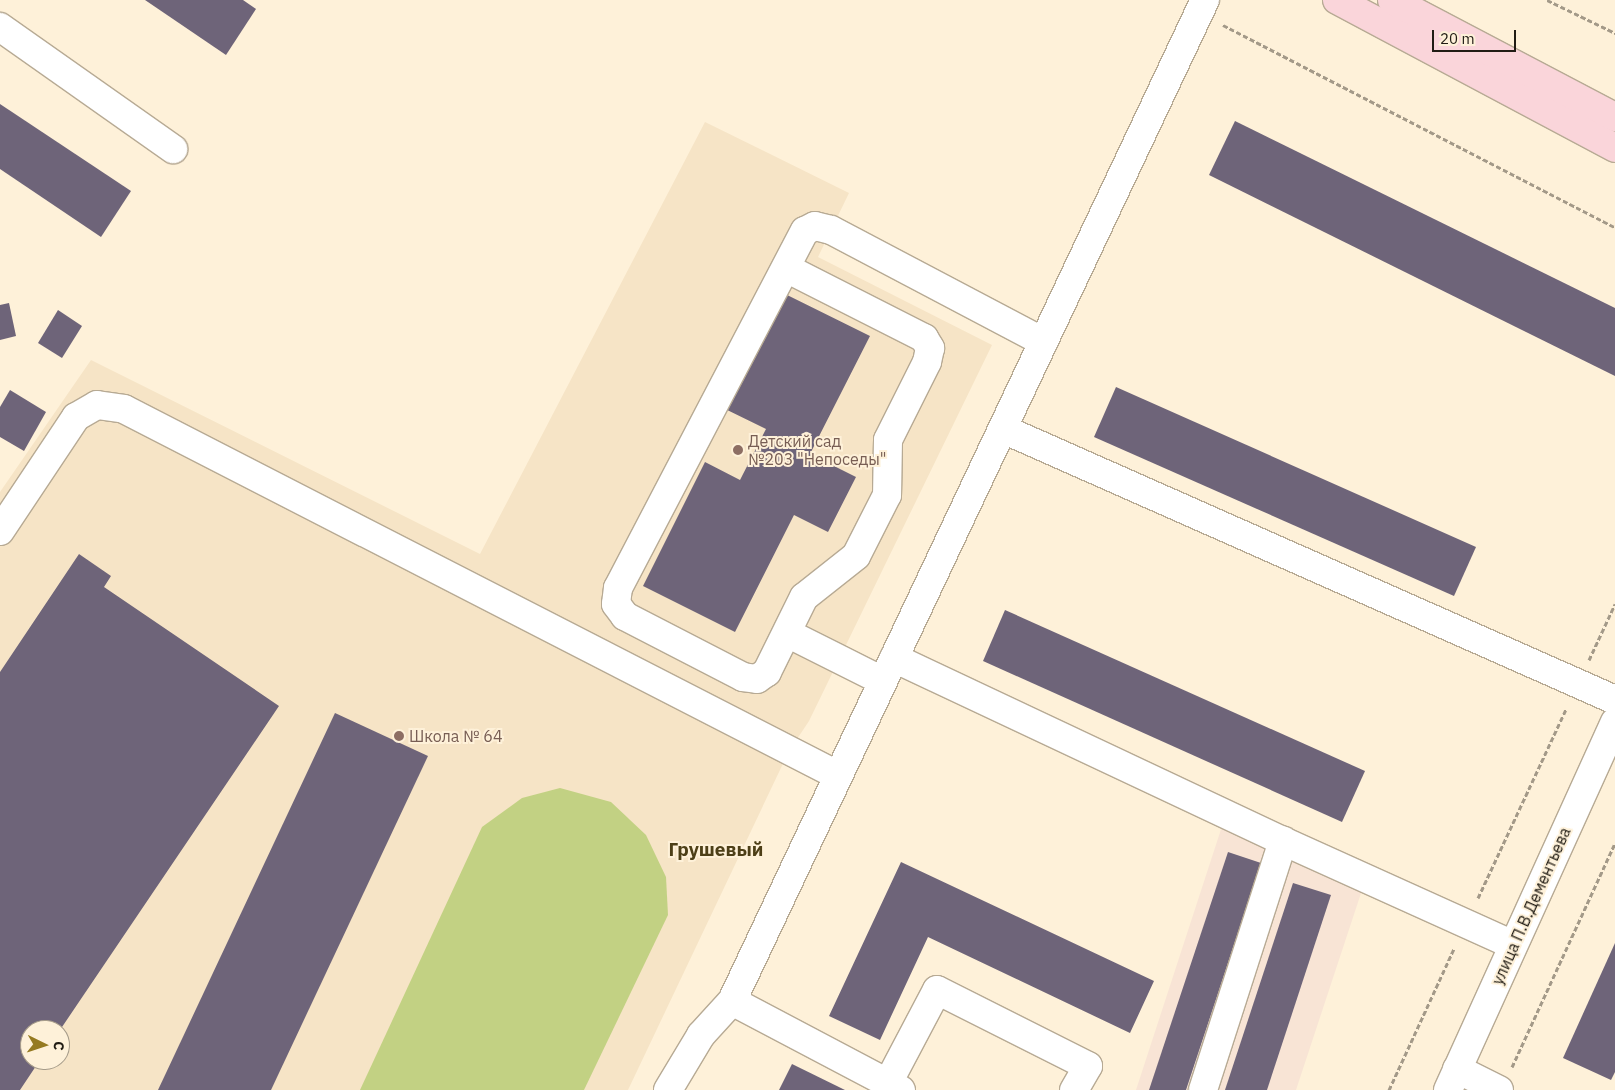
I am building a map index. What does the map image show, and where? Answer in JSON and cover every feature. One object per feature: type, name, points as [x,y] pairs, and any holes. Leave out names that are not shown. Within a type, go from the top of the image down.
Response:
[{"type":"main road","points":[[1337,0],[1615,148]]},
{"type":"main road","points":[[1392,0],[1615,117]]},
{"type":"street","points":[[668,1090],[701,1035],[732,1001],[837,775],[1003,429],[1205,0]]},
{"type":"street","points":[[0,27],[173,149]]},
{"type":"street","points":[[786,268],[924,338],[930,348],[928,362],[888,440],[887,495],[856,556],[804,597],[767,672],[756,679],[743,677],[625,616],[616,604],[618,588],[805,231],[815,226],[831,230],[1043,342]]},
{"type":"street","points":[[0,531],[76,417],[97,404],[124,409],[837,775]]},
{"type":"street","points":[[1003,429],[1615,700]]},
{"type":"street","points":[[787,633],[889,669],[1283,841],[1513,945]]},
{"type":"street","name":"улица П.В.Дементьева","points":[[1452,1080],[1615,722]]},
{"type":"street","points":[[1202,1090],[1283,841]]},
{"type":"street","points":[[732,1001],[894,1087],[937,990],[1088,1066],[1074,1090]]},
{"type":"street","points":[[1452,1080],[1505,1080]]},
{"type":"path","points":[[1546,0],[1615,33]]},
{"type":"path","points":[[1221,24],[1615,227]]},
{"type":"path","points":[[1586,667],[1615,604]]},
{"type":"path","points":[[1476,900],[1571,699]]},
{"type":"path","points":[[1505,1080],[1615,842]]},
{"type":"path","points":[[1389,1090],[1458,939]]},
{"type":"shaded area","name":"Школа № 64","points":[[705,122],[849,193],[818,257],[992,345],[809,721],[789,751],[628,1090],[0,1090],[0,492],[91,360],[480,554]]},
{"type":"shaded area","points":[[1226,814],[1366,878],[1296,1090],[1136,1090]]},
{"type":"green space","points":[[560,788],[611,802],[646,835],[666,877],[668,915],[584,1090],[360,1090],[482,827],[522,798]]},
{"type":"building","points":[[145,0],[243,0],[256,9],[226,55]]},
{"type":"building","points":[[0,104],[131,191],[101,237],[0,169]]},
{"type":"building","points":[[1235,121],[1615,308],[1615,376],[1209,175]]},
{"type":"building","points":[[777,290],[870,336],[810,454],[856,477],[828,532],[794,515],[735,632],[643,586],[705,462],[740,480],[766,429],[719,406]]},
{"type":"building","points":[[9,303],[16,336],[0,340],[0,305]]},
{"type":"building","points":[[58,310],[82,326],[62,358],[38,343]]},
{"type":"building","points":[[1116,387],[1476,547],[1454,596],[1094,437]]},
{"type":"building","points":[[10,390],[46,412],[24,451],[0,437],[0,407]]},
{"type":"building","points":[[79,554],[111,576],[104,587],[279,706],[67,1020],[20,1020],[20,1070],[33,1070],[20,1090],[0,1090],[0,672]]},
{"type":"building","points":[[1005,610],[1365,771],[1342,822],[983,661]]},
{"type":"building","points":[[335,713],[428,756],[271,1090],[158,1090]]},
{"type":"building","points":[[1228,852],[1261,863],[1186,1090],[1149,1090]]},
{"type":"building","points":[[901,862],[1154,981],[1130,1033],[928,937],[880,1040],[829,1016]]},
{"type":"building","points":[[1293,883],[1331,895],[1267,1090],[1225,1090]]},
{"type":"building","points":[[1615,943],[1615,1072],[1611,1080],[1563,1058]]},
{"type":"building","points":[[792,1064],[845,1090],[779,1090]]},
{"type":"place","name":"Детский сад №203 \"Непоседы\"","points":[[738,450]]},
{"type":"place","name":"Школа № 64","points":[[399,736]]},
{"type":"district","name":"Грушевый","points":[[716,850]]}]
